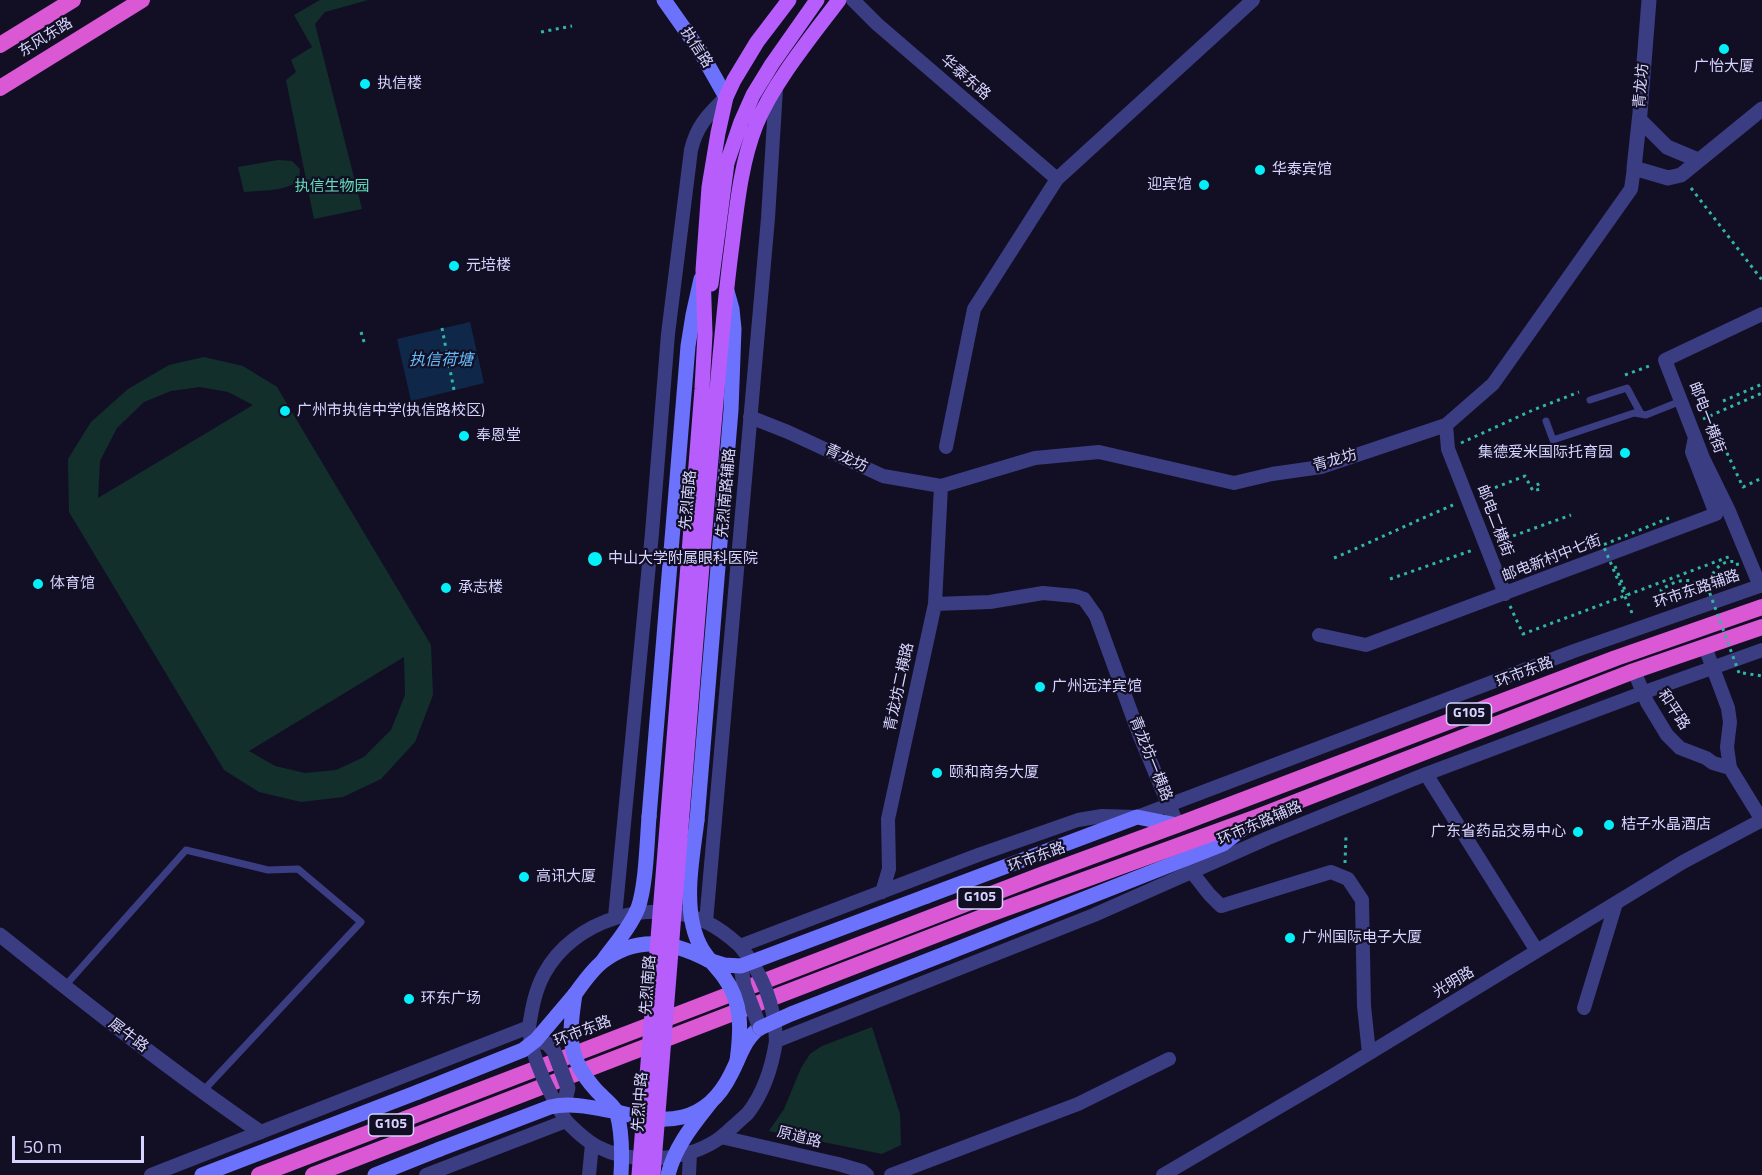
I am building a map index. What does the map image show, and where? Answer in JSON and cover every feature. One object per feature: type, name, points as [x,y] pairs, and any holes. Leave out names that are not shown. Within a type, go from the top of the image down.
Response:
[{"type":"highway","name":"东风东路","points":[[0,45],[73,0]]},
{"type":"highway","name":"东风东路","points":[[0,88],[142,0]]},
{"type":"highway","name":"环市东路","points":[[259,1175],[1583,670],[1762,607]]},
{"type":"highway","name":"G105","points":[[313,1175],[957,927],[1257,817],[1634,671],[1762,627]]},
{"type":"main road","name":"执信路","points":[[664,0],[700,51],[726,97]]},
{"type":"main road","name":"先烈南路","points":[[705,334],[703,270],[710,187],[726,97],[757,42],[789,0]]},
{"type":"main road","name":"先烈南路","points":[[701,490],[705,334],[724,184],[733,145],[753,95],[817,0]]},
{"type":"main road","name":"先烈南路","points":[[657,1035],[701,490],[742,174],[757,123],[776,88],[839,0]]},
{"type":"main road","points":[[202,1175],[523,1050],[533,1034],[575,994],[602,962],[631,922],[638,907],[643,884],[688,346],[703,270]]},
{"type":"main road","points":[[726,288],[732,309],[734,356],[731,410],[690,910],[696,937],[708,960],[728,983],[737,1004],[741,1027],[737,1061]]},
{"type":"main road","points":[[668,1175],[677,1148],[686,1133],[727,1082],[748,1041],[760,1028],[1223,844],[1257,817]]},
{"type":"main road","points":[[602,962],[632,947],[659,943],[689,950],[724,965],[741,966],[1137,818],[1178,825]]},
{"type":"main road","points":[[575,994],[570,1029],[576,1061],[593,1087],[617,1112],[621,1175]]},
{"type":"main road","name":"先烈中路","points":[[639,1175],[657,1035]]},
{"type":"main road","name":"先烈中路","points":[[653,1175],[657,1035]]},
{"type":"main road","points":[[375,1175],[530,1114],[561,1105],[576,1105],[657,1120],[674,1119],[691,1114],[711,1102]]},
{"type":"street","name":"华泰东路","points":[[853,0],[877,24],[1057,179]]},
{"type":"street","points":[[946,447],[974,309],[1057,179],[1253,0]]},
{"type":"street","name":"青龙坊","points":[[750,417],[883,476],[941,486],[1035,458],[1099,452],[1234,483],[1272,474],[1321,467],[1446,425],[1493,384],[1631,189],[1640,120],[1649,0]]},
{"type":"street","name":"先烈南路辅路","points":[[706,922],[768,218],[776,88]]},
{"type":"street","points":[[615,917],[653,521],[668,334],[691,150],[694,136],[700,125],[726,97]]},
{"type":"street","points":[[1634,168],[1668,178],[1681,175],[1762,109]]},
{"type":"street","points":[[1640,120],[1667,147],[1698,160]]},
{"type":"street","points":[[1665,360],[1762,314]]},
{"type":"street","name":"邮电一横街","points":[[1665,360],[1703,458],[1761,585]]},
{"type":"street","name":"邮电二横街","points":[[1446,425],[1448,449],[1505,594]]},
{"type":"street","name":"邮电新村中七街","points":[[1319,635],[1366,645],[1716,514],[1692,452],[1693,431]]},
{"type":"street","name":"青龙坊二横路","points":[[882,892],[888,868],[888,819],[935,604],[941,486]]},
{"type":"street","name":"环市东路辅路","points":[[1137,818],[1574,651],[1761,585]]},
{"type":"street","name":"青龙坊一横路","points":[[935,604],[990,602],[1043,593],[1084,599],[1096,616],[1139,735],[1178,825]]},
{"type":"street","points":[[1705,647],[1728,708],[1730,722],[1727,747],[1730,768],[1762,820]]},
{"type":"street","name":"环市东路辅路","points":[[776,1041],[1094,915],[1191,871],[1426,774],[1762,650]]},
{"type":"street","name":"和平路","points":[[1634,671],[1642,693],[1667,735],[1680,748],[1730,768]]},
{"type":"street","points":[[1426,774],[1537,951]]},
{"type":"street","points":[[740,946],[1078,820],[1102,816],[1137,818]]},
{"type":"street","points":[[650,817],[696,819]]},
{"type":"street","name":"光明路","points":[[1164,1175],[1683,862],[1762,820]]},
{"type":"street","points":[[1170,849],[1269,838]]},
{"type":"street","points":[[1223,844],[1191,871],[1221,906],[1331,873],[1348,879],[1362,900],[1364,1006],[1369,1053]]},
{"type":"street","points":[[1584,1008],[1616,903]]},
{"type":"street","points":[[654,912],[680,915],[706,922],[740,946],[759,974],[771,1001],[776,1041],[773,1061],[764,1088],[747,1114],[721,1137],[690,1152],[666,1158],[639,1158],[614,1153],[592,1144],[566,1121],[552,1098],[530,1037],[533,1034],[533,999],[545,973],[557,955],[575,939],[591,927],[615,917],[654,912]]},
{"type":"street","name":"犀牛路","points":[[0,935],[64,987],[260,1131]]},
{"type":"street","points":[[741,966],[744,986],[760,1028]]},
{"type":"street","points":[[533,1034],[554,1051],[568,1088],[561,1105]]},
{"type":"street","points":[[151,1175],[260,1131],[533,1034]]},
{"type":"street","points":[[891,1175],[1077,1104],[1169,1059]]},
{"type":"street","points":[[426,1175],[566,1121]]},
{"type":"street","name":"原道路","points":[[721,1137],[838,1164],[862,1171],[867,1175]]},
{"type":"street","points":[[589,1175],[592,1144]]},
{"type":"street","points":[[689,1175],[690,1152]]},
{"type":"lane","points":[[1590,400],[1627,388],[1641,414]]},
{"type":"lane","points":[[1546,422],[1553,440],[1634,413],[1646,414],[1681,401]]},
{"type":"lane","points":[[64,987],[186,850],[268,870],[298,869],[361,922],[203,1091]]},
{"type":"path","points":[[541,32],[572,26]]},
{"type":"path","points":[[1681,175],[1762,280]]},
{"type":"path","points":[[442,328],[454,390]]},
{"type":"path","points":[[361,332],[365,345]]},
{"type":"path","points":[[1621,377],[1665,360]]},
{"type":"path","points":[[1723,401],[1762,384]]},
{"type":"path","points":[[1448,449],[1533,410],[1588,389]]},
{"type":"path","points":[[1693,431],[1762,393]]},
{"type":"path","points":[[1693,431],[1718,434],[1743,487],[1762,478]]},
{"type":"path","points":[[1334,558],[1467,498],[1526,476],[1533,491],[1540,489],[1537,482]]},
{"type":"path","points":[[1632,614],[1603,544],[1669,518]]},
{"type":"path","points":[[1505,594],[1523,634],[1731,556],[1728,546]]},
{"type":"path","points":[[1610,554],[1627,595]]},
{"type":"path","points":[[1720,578],[1736,570],[1737,562],[1730,561],[1716,568],[1710,579],[1709,591],[1739,673],[1762,676]]},
{"type":"path","points":[[1728,571],[1731,581]]},
{"type":"path","points":[[1689,589],[1666,596],[1661,590],[1687,579],[1697,582],[1709,591]]},
{"type":"path","points":[[1342,877],[1346,857],[1346,835]]},
{"type":"green space","name":"执信生物园","points":[[320,0],[368,0],[325,12],[315,24],[362,209],[314,219],[286,80],[296,72],[291,60],[312,47],[294,15]]},
{"type":"green space","points":[[278,160],[292,161],[300,169],[299,180],[280,189],[244,192],[238,167]]},
{"type":"green space","points":[[204,357],[243,366],[277,387],[431,645],[433,695],[415,742],[381,779],[343,797],[301,802],[259,792],[224,770],[69,512],[68,459],[91,422],[128,389],[169,365]],"holes":[[[200,387],[228,392],[253,405],[98,498],[100,461],[117,428],[144,402],[171,391]],[[404,657],[405,695],[391,730],[364,757],[336,770],[305,773],[275,766],[249,751]]]},
{"type":"green space","points":[[872,1027],[900,1114],[901,1145],[882,1154],[769,1131],[784,1109],[801,1068],[810,1054],[822,1046]]},
{"type":"water","name":"执信荷塘","points":[[470,322],[484,383],[411,401],[397,339]]},
{"type":"place","name":"广怡大厦","points":[[1724,49]]},
{"type":"place","name":"执信楼","points":[[365,84]]},
{"type":"place","name":"华泰宾馆","points":[[1260,170]]},
{"type":"place","name":"迎宾馆","points":[[1204,185]]},
{"type":"place","name":"元培楼","points":[[454,266]]},
{"type":"place","name":"广州市执信中学(执信路校区)","points":[[285,411]]},
{"type":"place","name":"奉恩堂","points":[[464,436]]},
{"type":"place","name":"集德爱米国际托育园","points":[[1625,453]]},
{"type":"place","name":"中山大学附属眼科医院","points":[[595,559]]},
{"type":"place","name":"体育馆","points":[[38,584]]},
{"type":"place","name":"承志楼","points":[[446,588]]},
{"type":"place","name":"广州远洋宾馆","points":[[1040,687]]},
{"type":"place","name":"颐和商务大厦","points":[[937,773]]},
{"type":"place","name":"桔子水晶酒店","points":[[1609,825]]},
{"type":"place","name":"广东省药品交易中心","points":[[1578,832]]},
{"type":"place","name":"高讯大厦","points":[[524,877]]},
{"type":"place","name":"广州国际电子大厦","points":[[1290,938]]},
{"type":"place","name":"环东广场","points":[[409,999]]}]
